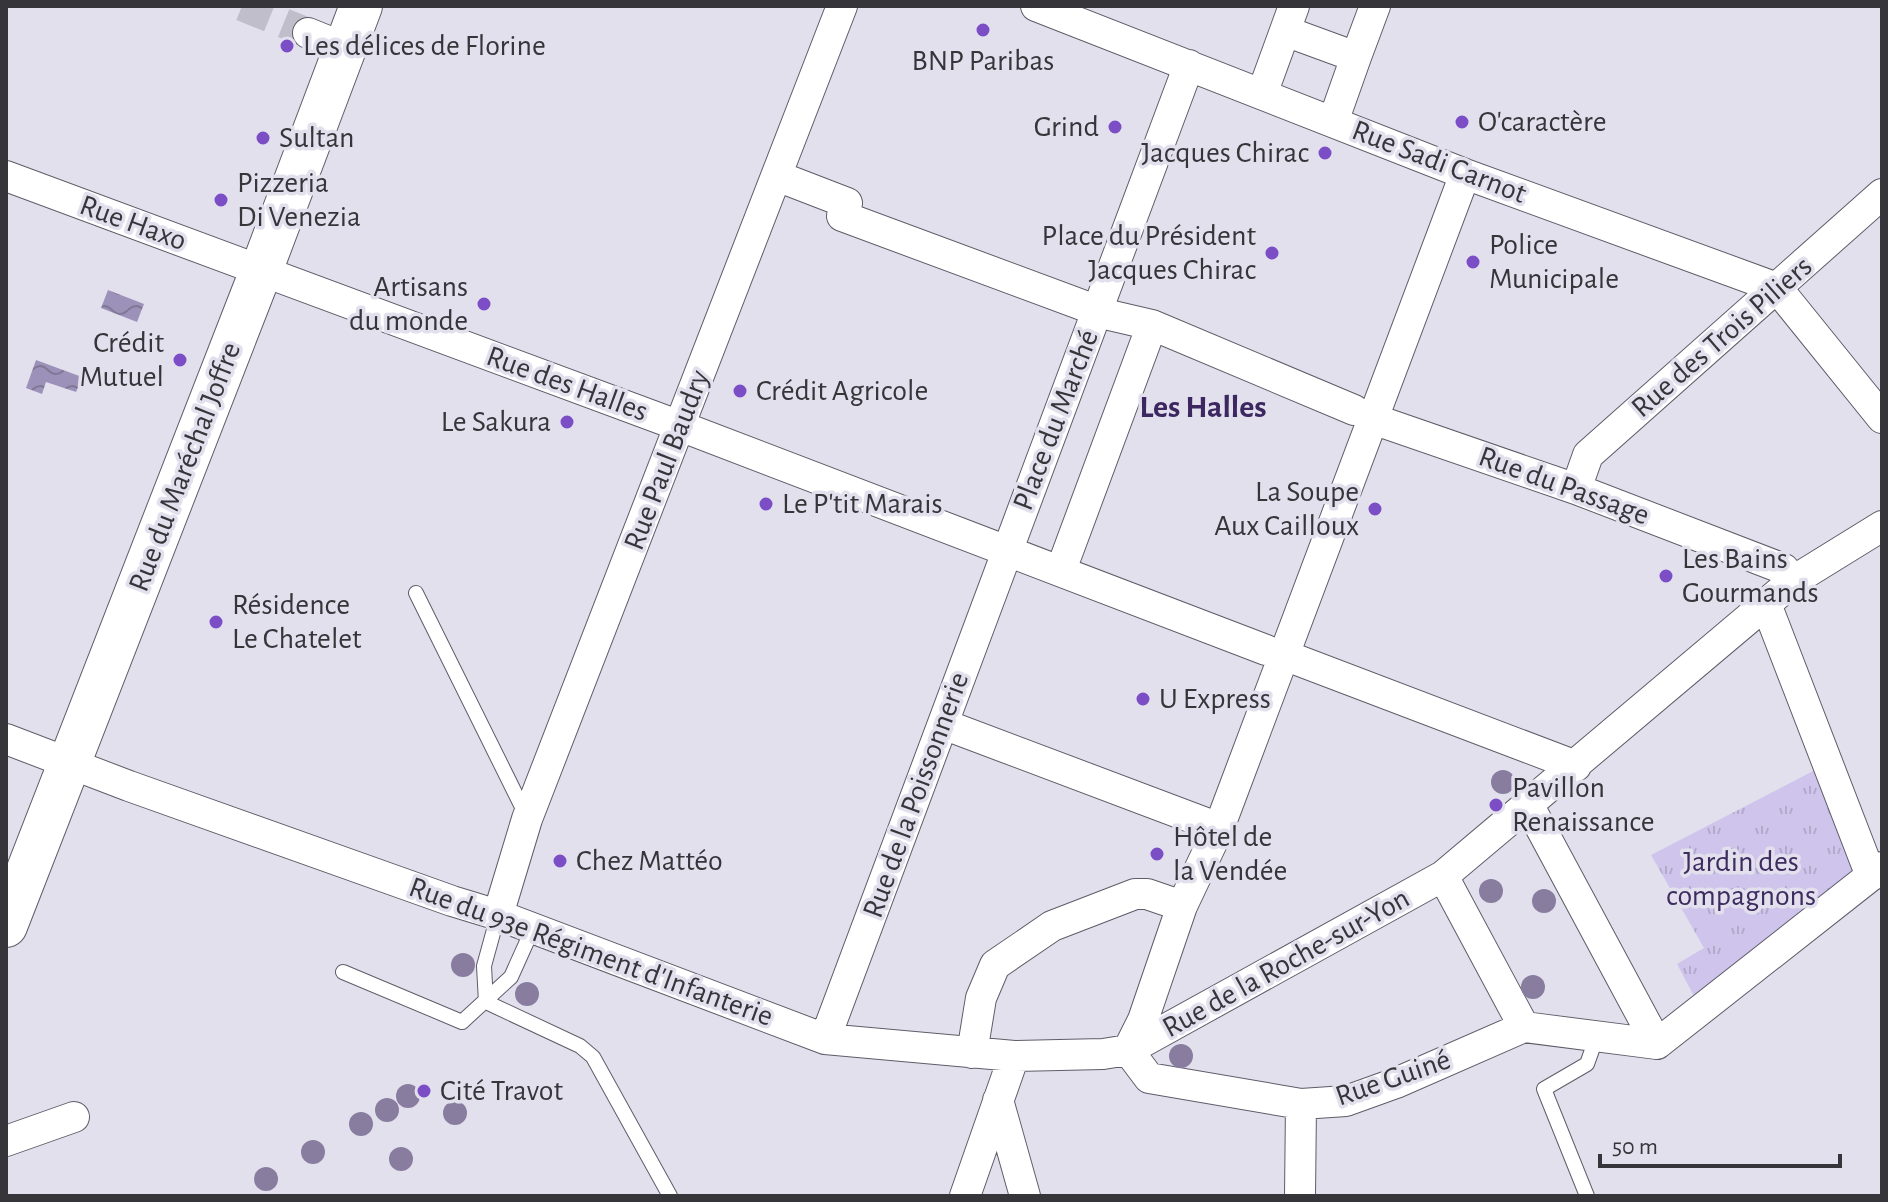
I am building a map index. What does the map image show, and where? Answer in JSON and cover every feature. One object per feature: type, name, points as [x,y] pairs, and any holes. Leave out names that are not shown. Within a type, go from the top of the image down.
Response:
[{"type":"street","name":"Rue du Maréchal Joffre","points":[[6,926],[261,271],[326,40],[361,6]]},
{"type":"street","name":"Rue Paul Baudry","points":[[498,915],[527,819],[842,6]]},
{"type":"street","name":"Rue Sadi Carnot","points":[[1036,6],[1465,174],[1777,288]]},
{"type":"street","points":[[1333,122],[1375,6]]},
{"type":"street","points":[[1262,94],[1290,18],[1356,57]]},
{"type":"street","name":"Place du Marché","points":[[1007,550],[1189,65]]},
{"type":"street","points":[[1128,1050],[1143,1020],[1182,906],[1219,828],[1275,653],[1364,414],[1465,174]]},
{"type":"street","name":"Rue Haxo","points":[[6,176],[261,271]]},
{"type":"street","name":"Rue du Passage","points":[[777,176],[847,203],[842,216],[890,246],[1109,315],[1152,325],[1364,414],[1576,489],[1784,569],[1793,581]]},
{"type":"street","name":"Rue des Trois Piliers","points":[[1576,489],[1588,455],[1882,194]]},
{"type":"street","name":"Rue des Halles","points":[[261,271],[680,426],[1576,766]]},
{"type":"street","points":[[1777,288],[1882,418]]},
{"type":"street","points":[[1061,570],[1152,325]]},
{"type":"street","name":"Rue de la Roche-sur-Yon","points":[[1128,1050],[1443,876],[1793,581],[1882,526]]},
{"type":"street","name":"Rue de la Poissonnerie","points":[[825,1039],[1007,550]]},
{"type":"street","points":[[1443,876],[1524,1027],[1657,1044],[1876,872],[1766,604]]},
{"type":"street","points":[[943,724],[1219,828]]},
{"type":"street","name":"Rue du 93e Régiment d'Infanterie","points":[[6,739],[498,915],[825,1039],[1014,1056],[1103,1054],[1128,1050]]},
{"type":"street","points":[[1529,806],[1657,1044]]},
{"type":"street","points":[[972,1053],[981,998],[995,965],[1040,933],[1135,894],[1147,894],[1182,906]]},
{"type":"street","name":"Rue Guiné","points":[[1128,1050],[1149,1078],[1301,1104],[1346,1101],[1396,1083],[1524,1027]]},
{"type":"street","points":[[998,1100],[1024,1192],[998,1186],[969,1186],[998,1100],[1014,1056]]},
{"type":"street","points":[[1300,1196],[1301,1104]]},
{"type":"street","points":[[6,1141],[74,1117]]},
{"type":"lane","points":[[416,593],[527,819]]},
{"type":"lane","points":[[486,1002],[484,966],[498,915]]},
{"type":"lane","points":[[343,972],[462,1022],[511,977],[533,928]]},
{"type":"lane","points":[[486,1002],[580,1046],[593,1057],[670,1196]]},
{"type":"lane","points":[[1587,1196],[1544,1089],[1587,1064],[1597,1036]]},
{"type":"green space","name":"Jardin des compagnons","points":[[1815,770],[1858,869],[1695,998],[1677,964],[1704,948],[1651,855]]},
{"type":"water","points":[[108,290],[144,304],[137,322],[101,308]]},
{"type":"water","points":[[36,360],[82,377],[76,392],[46,382],[42,394],[26,388]]},
{"type":"tunnel","points":[[242,6],[308,33]]},
{"type":"place","name":"BNP Paribas","points":[[983,30]]},
{"type":"place","name":"Les délices de Florine","points":[[287,46]]},
{"type":"place","name":"O'caractère","points":[[1462,122]]},
{"type":"place","name":"Grind","points":[[1115,127]]},
{"type":"place","name":"Sultan","points":[[263,138]]},
{"type":"place","name":"Jacques Chirac","points":[[1325,153]]},
{"type":"place","name":"Pizzeria Di Venezia","points":[[221,200]]},
{"type":"place","name":"Place du Président Jacques Chirac","points":[[1272,253]]},
{"type":"place","name":"Police Municipale","points":[[1473,262]]},
{"type":"place","name":"Artisans du monde","points":[[484,304]]},
{"type":"place","name":"Crédit Mutuel","points":[[180,360]]},
{"type":"place","name":"Crédit Agricole","points":[[740,391]]},
{"type":"place","name":"Le Sakura","points":[[567,422]]},
{"type":"place","name":"Le P'tit Marais","points":[[766,504]]},
{"type":"place","name":"La Soupe Aux Cailloux","points":[[1375,509]]},
{"type":"place","name":"Les Bains Gourmands","points":[[1666,576]]},
{"type":"place","name":"Résidence Le Chatelet","points":[[216,622]]},
{"type":"place","name":"U Express","points":[[1143,699]]},
{"type":"place","name":"Pavillon Renaissance","points":[[1496,805]]},
{"type":"place","name":"Hôtel de la Vendée","points":[[1157,854]]},
{"type":"place","name":"Chez Mattéo","points":[[560,861]]},
{"type":"place","name":"Cité Travot","points":[[424,1091]]},
{"type":"district","name":"Les Halles","points":[[1203,407]]}]
